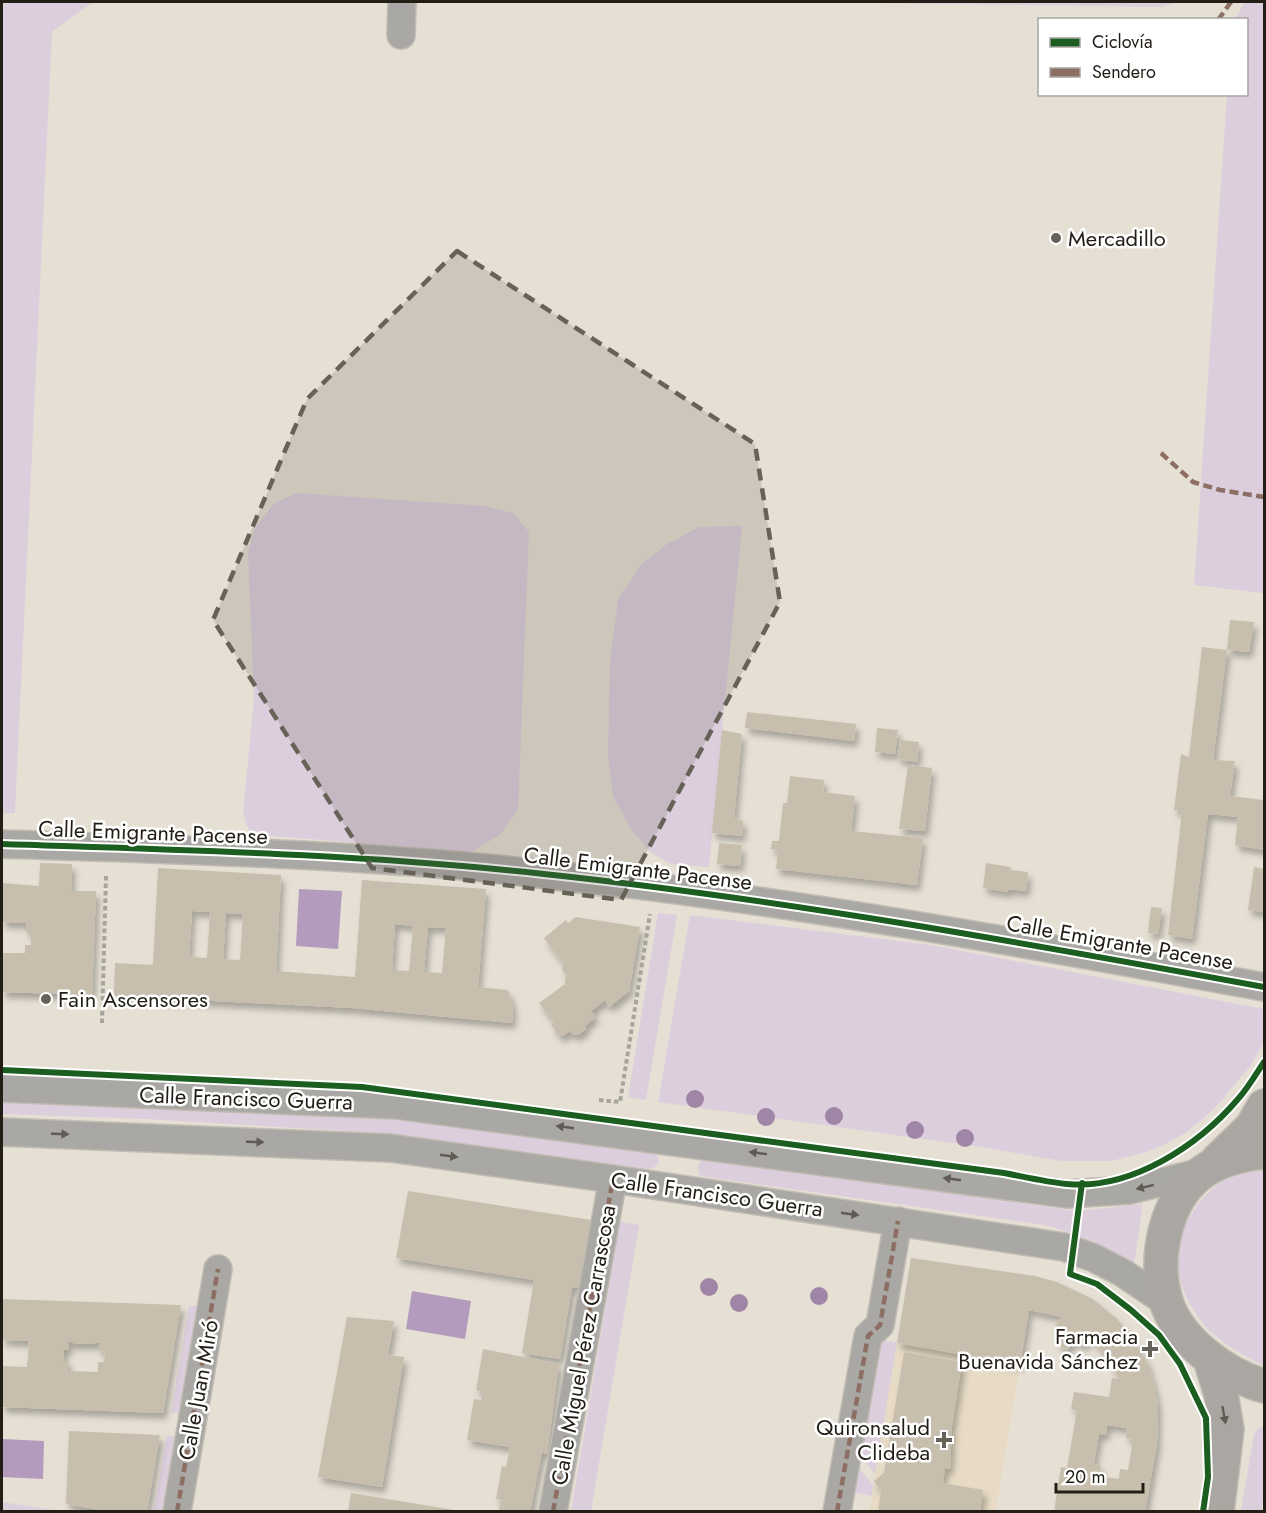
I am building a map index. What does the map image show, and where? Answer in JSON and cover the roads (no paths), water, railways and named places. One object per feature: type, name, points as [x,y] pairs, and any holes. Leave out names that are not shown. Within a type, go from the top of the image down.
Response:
[{"type":"main road","points":[[1264,1106],[1252,1127],[1186,1188],[1169,1220],[1163,1240],[1161,1262],[1166,1302],[1176,1321],[1189,1338],[1210,1359],[1229,1371],[1264,1386]]},
{"type":"main road","points":[[1207,1170],[1246,1154],[1264,1152]]},
{"type":"main road","points":[[1210,1359],[1221,1394],[1227,1429],[1217,1512]]},
{"type":"street","points":[[401,35],[402,2]]},
{"type":"street","name":"Calle Emigrante Pacense","points":[[2,844],[391,860],[541,873],[655,887],[981,935],[1264,987]]},
{"type":"street","name":"Calle Francisco Guerra","points":[[2,1088],[396,1105],[1067,1194],[1130,1190],[1207,1170]]},
{"type":"street","name":"Calle Francisco Guerra","points":[[2,1132],[390,1148],[613,1179],[1064,1247],[1094,1258],[1123,1273],[1166,1302]]},
{"type":"street","points":[[674,1188],[681,1143]]},
{"type":"street","name":"Calle Miguel Pérez Carrascosa","points":[[553,1512],[613,1179]]},
{"type":"street","points":[[837,1512],[868,1336],[880,1325],[898,1221]]},
{"type":"street","name":"Calle Juan Miró","points":[[177,1512],[218,1269]]},
{"type":"place","name":"Mercadillo","points":[[1056,238]]},
{"type":"place","name":"Fain Ascensores","points":[[46,999]]},
{"type":"place","name":"Farmacia Buenavida Sánchez","points":[[1150,1349]]},
{"type":"place","name":"Quironsalud Clideba","points":[[944,1440]]}]
